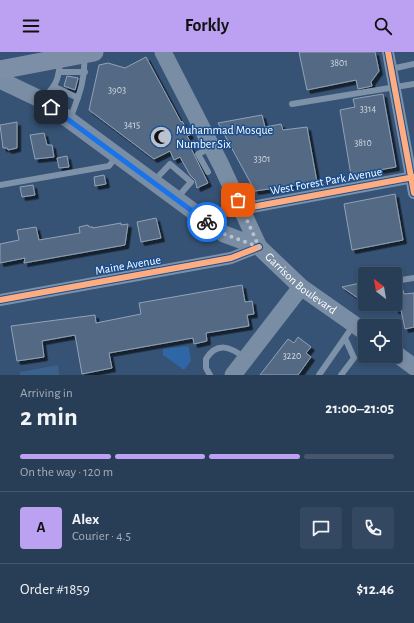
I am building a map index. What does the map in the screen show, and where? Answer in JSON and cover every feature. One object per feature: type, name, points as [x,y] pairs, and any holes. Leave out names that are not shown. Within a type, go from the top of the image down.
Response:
[{"type":"main road","name":"Garrison Boulevard","points":[[163,52],[212,147],[211,171],[241,209],[259,247],[301,287],[355,332]]},
{"type":"main road","points":[[0,70],[74,60]]},
{"type":"main road","points":[[0,80],[42,100],[224,234],[259,247]]},
{"type":"main road","points":[[234,375],[301,287]]},
{"type":"main road","points":[[402,358],[414,367]]},
{"type":"street","points":[[388,52],[413,177],[414,193]]},
{"type":"street","name":"West Forest Park Avenue","points":[[241,209],[413,177]]},
{"type":"street","name":"Maine Avenue","points":[[0,300],[231,258],[259,247]]},
{"type":"lane","points":[[42,100],[55,87],[74,60]]},
{"type":"lane","points":[[69,120],[78,98],[74,60]]},
{"type":"lane","points":[[391,69],[414,64]]},
{"type":"lane","points":[[292,104],[414,84]]},
{"type":"lane","points":[[55,87],[78,98]]},
{"type":"lane","points":[[211,171],[200,163],[198,154],[212,147]]},
{"type":"lane","points":[[0,185],[109,166],[117,155]]},
{"type":"lane","points":[[153,182],[170,164],[192,181],[176,199]]},
{"type":"lane","points":[[181,173],[187,170]]},
{"type":"lane","points":[[402,280],[414,278]]},
{"type":"lane","points":[[319,375],[355,332]]},
{"type":"lane","points":[[341,375],[354,358],[355,332]]},
{"type":"lane","points":[[210,375],[206,368],[206,358],[215,349],[227,347],[246,359]]},
{"type":"shaded area","points":[[187,346],[189,348],[191,361],[184,370],[163,355],[163,349]]},
{"type":"shaded area","points":[[58,365],[59,375],[20,375],[20,372]]},
{"type":"building","points":[[299,52],[375,52],[379,71],[371,82],[372,86],[358,89],[356,80],[307,90]]},
{"type":"building","points":[[146,57],[181,122],[182,121],[190,135],[187,136],[190,141],[188,142],[208,183],[197,188],[195,180],[190,175],[180,157],[174,160],[170,151],[154,159],[89,110],[99,65],[108,63],[125,68]]},
{"type":"building","points":[[67,76],[78,78],[75,90],[64,86]]},
{"type":"building","points":[[383,94],[396,167],[351,175],[340,110],[355,107],[353,99]]},
{"type":"building","points":[[262,115],[265,127],[281,124],[283,130],[307,127],[317,182],[255,191],[218,123]]},
{"type":"building","points":[[17,122],[17,148],[8,150],[7,148],[3,148],[0,125]]},
{"type":"building","points":[[44,133],[47,145],[52,145],[54,157],[35,159],[30,135]]},
{"type":"building","points":[[67,156],[69,167],[59,168],[57,158]]},
{"type":"building","points":[[104,175],[106,184],[95,186],[94,177]]},
{"type":"building","points":[[33,185],[35,195],[22,197],[20,187]]},
{"type":"building","points":[[395,194],[403,240],[352,250],[344,204]]},
{"type":"building","points":[[156,218],[161,238],[141,242],[137,222]]},
{"type":"building","points":[[121,223],[121,225],[128,224],[125,245],[24,263],[25,258],[0,263],[0,244],[19,240],[17,230],[36,227],[39,240],[80,233],[79,227],[88,225],[89,227],[93,228]]},
{"type":"building","points":[[358,284],[358,298],[342,287]]},
{"type":"building","points":[[242,285],[245,302],[252,301],[254,314],[247,315],[249,326],[206,333],[207,341],[194,344],[193,338],[109,353],[112,368],[82,374],[75,335],[42,341],[44,357],[17,361],[11,326],[95,315],[96,323],[141,314],[139,303]]},
{"type":"building","points":[[402,290],[404,294],[414,293],[414,327],[405,329],[401,311]]},
{"type":"building","points":[[298,337],[311,347],[306,353],[311,357],[298,375],[260,375],[288,339],[294,343]]},
{"type":"cycle path","points":[[388,52],[414,193]]},
{"type":"cycle path","points":[[241,209],[414,177]]},
{"type":"cycle path","points":[[0,300],[231,258],[259,247]]},
{"type":"way so far","points":[[207,222],[224,234],[259,247],[238,200]]},
{"type":"place","name":"Muhammad Mosque Number Six","points":[[161,137]]},
{"type":"route","points":[[51,107],[207,222]]}]
